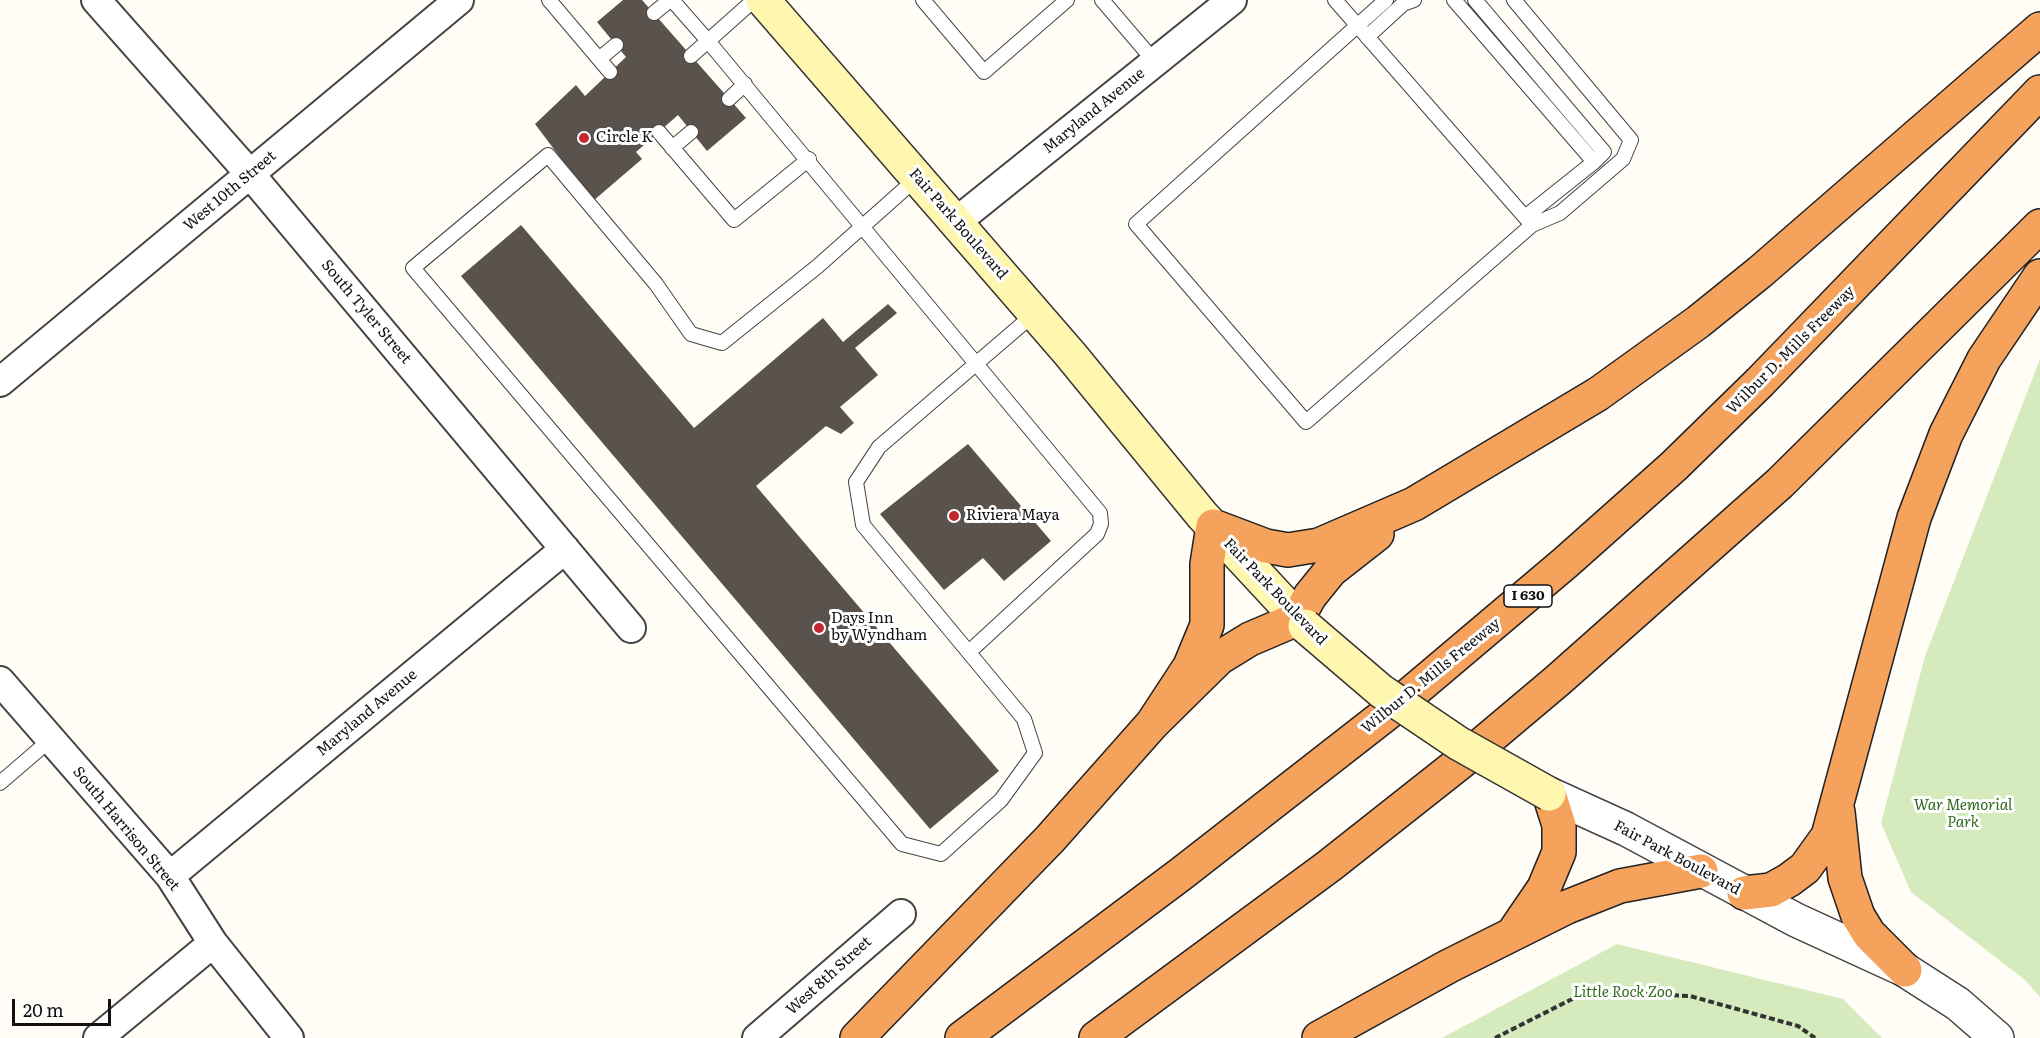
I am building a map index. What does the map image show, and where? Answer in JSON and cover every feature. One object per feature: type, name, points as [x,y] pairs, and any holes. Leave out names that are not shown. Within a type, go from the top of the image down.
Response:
[{"type":"highway","points":[[1152,724],[1190,666],[1207,625],[1209,598],[1207,564],[1213,526],[1266,546],[1288,550],[1319,545],[1414,504],[1598,394],[1698,322],[2040,29]]},
{"type":"highway","name":"Wilbur D. Mills Freeway","points":[[962,1038],[1181,874],[1390,711],[1565,563],[1674,465],[1760,382],[2040,92]]},
{"type":"highway","points":[[1096,1038],[1329,866],[1557,681],[1780,483],[2040,226]]},
{"type":"highway","points":[[1744,893],[1771,890],[1804,868],[1828,836],[1914,518],[1946,434],[1984,358],[2040,276]]},
{"type":"highway","points":[[857,1038],[1050,839],[1152,724],[1220,658],[1250,639],[1301,622],[1310,596],[1331,570],[1414,504]]},
{"type":"highway","points":[[1511,936],[1544,888],[1559,852],[1559,825],[1549,794]]},
{"type":"highway","points":[[1838,799],[1845,878],[1858,916],[1869,934],[1905,970]]},
{"type":"highway","points":[[1319,1038],[1449,966],[1567,907],[1620,886],[1701,871]]},
{"type":"main road","name":"Fair Park Boulevard","points":[[763,0],[956,222],[1213,526],[1301,622],[1390,697],[1458,743],[1549,794]]},
{"type":"street","name":"South Tyler Street","points":[[96,0],[250,174],[631,628]]},
{"type":"street","name":"West 10th Street","points":[[0,382],[459,0]]},
{"type":"street","name":"Maryland Avenue","points":[[956,222],[1232,0]]},
{"type":"street","name":"Maryland Avenue","points":[[170,876],[564,549]]},
{"type":"street","name":"South Harrison Street","points":[[0,681],[170,876],[213,943],[290,1038]]},
{"type":"street","name":"Fair Park Boulevard","points":[[1549,794],[1626,829],[1744,893],[1905,970],[1958,1004],[1997,1038]]},
{"type":"street","name":"West 8th Street","points":[[758,1038],[901,914]]},
{"type":"street","points":[[98,1038],[213,943]]},
{"type":"lane","points":[[654,13],[671,0],[708,41],[809,159],[1100,513],[1101,524],[1097,534],[969,652]]},
{"type":"lane","points":[[691,56],[754,0]]},
{"type":"lane","points":[[923,0],[984,72],[1067,0]]},
{"type":"lane","points":[[1102,0],[1155,62]]},
{"type":"lane","points":[[1335,0],[1529,221]]},
{"type":"lane","points":[[1386,0],[1136,224],[1306,423],[1604,152],[1475,0]]},
{"type":"lane","points":[[1367,37],[1403,4],[1414,0]]},
{"type":"lane","points":[[1454,0],[1594,162]]},
{"type":"lane","points":[[1514,0],[1631,140],[1623,159],[1560,213],[1529,221]]},
{"type":"lane","points":[[557,2],[610,72]]},
{"type":"lane","points":[[599,59],[616,45]]},
{"type":"lane","points":[[729,99],[745,84]]},
{"type":"lane","points":[[659,132],[734,220],[809,159]]},
{"type":"lane","points":[[672,148],[692,132]]},
{"type":"lane","points":[[917,177],[818,266],[722,343],[691,334],[656,284],[548,155],[413,268],[902,844],[941,854],[1001,800],[1035,753],[1024,719],[863,525],[856,482],[879,447],[1034,314]]},
{"type":"lane","points":[[0,783],[50,740]]},
{"type":"path","points":[[1495,1038],[1586,992],[1690,996],[1798,1026],[1815,1038]]},
{"type":"green space","name":"War Memorial Park","points":[[2040,359],[2040,997],[2025,980],[1911,892],[1881,823],[1925,656]]},
{"type":"green space","name":"Little Rock Zoo","points":[[1617,944],[1843,999],[1882,1038],[1442,1038]]},
{"type":"building","name":"Circle K","points":[[623,0],[642,0],[746,118],[707,151],[678,115],[636,152],[642,159],[593,201],[535,124],[576,85],[585,96],[626,57],[597,22]]},
{"type":"building","name":"Days Inn by Wyndham","points":[[521,225],[694,428],[823,318],[843,342],[888,304],[897,313],[855,348],[878,375],[840,407],[854,423],[841,434],[826,426],[756,486],[999,771],[930,829],[461,276]]},
{"type":"building","name":"Riviera Maya","points":[[968,444],[1051,541],[1004,581],[983,558],[944,590],[880,514]]},
{"type":"place","name":"Circle K","points":[[584,138]]},
{"type":"place","name":"Riviera Maya","points":[[954,516]]},
{"type":"place","name":"Days Inn by Wyndham","points":[[819,628]]}]
